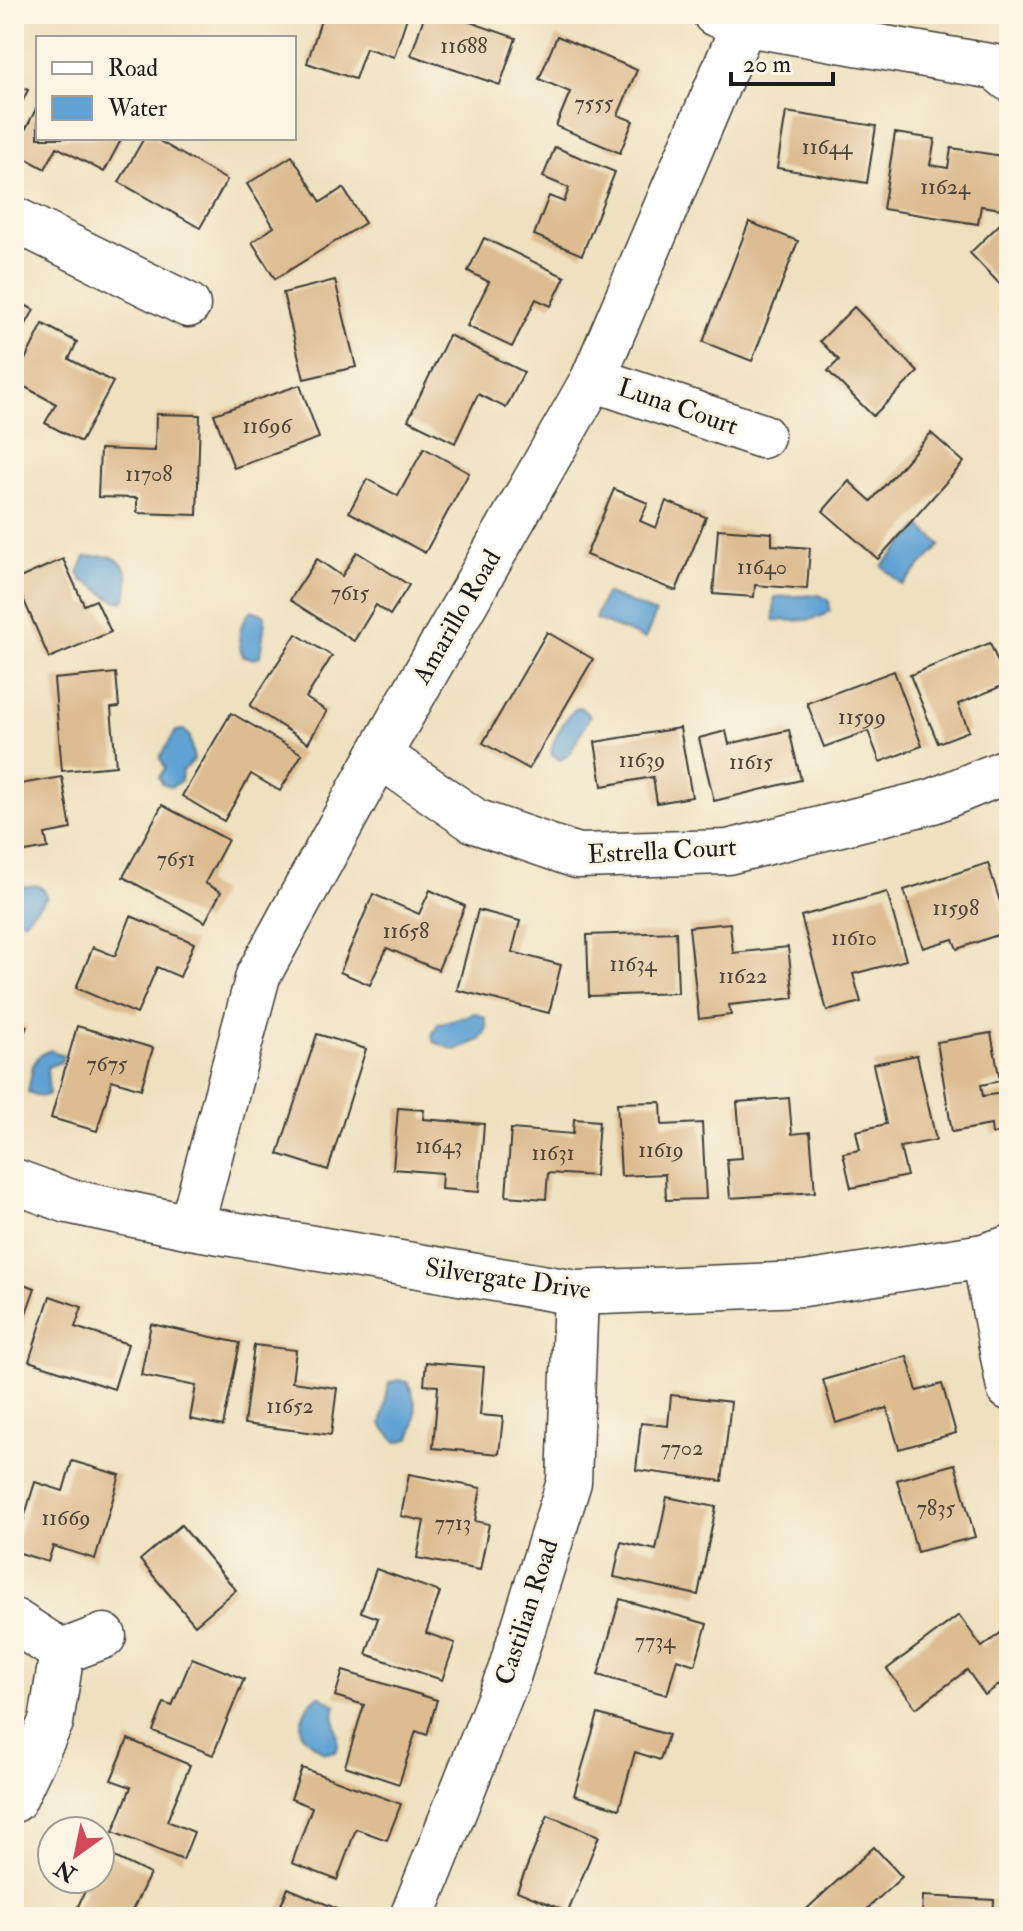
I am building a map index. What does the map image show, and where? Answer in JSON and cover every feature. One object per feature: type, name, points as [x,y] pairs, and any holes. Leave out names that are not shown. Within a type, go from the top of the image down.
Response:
[{"type":"street","points":[[736,17],[995,67],[1009,79]]},
{"type":"street","name":"Amarillo Road","points":[[191,1227],[258,976],[379,755],[593,379],[736,17]]},
{"type":"street","points":[[14,219],[188,305]]},
{"type":"street","name":"Luna Court","points":[[593,379],[762,436]]},
{"type":"street","name":"Estrella Court","points":[[379,755],[475,821],[577,856],[728,852],[933,801],[1009,770]]},
{"type":"street","name":"Silvergate Drive","points":[[14,1181],[68,1201],[191,1227],[576,1293],[804,1284],[996,1252]]},
{"type":"street","points":[[996,1252],[1009,1388]]},
{"type":"street","name":"Castilian Road","points":[[412,1917],[509,1674],[569,1482],[576,1293]]},
{"type":"street","points":[[14,1621],[62,1652]]},
{"type":"street","points":[[62,1652],[104,1636]]},
{"type":"street","points":[[14,1800],[51,1722],[62,1652]]},
{"type":"water","points":[[921,526],[941,545],[902,585],[882,566]]},
{"type":"water","points":[[85,557],[112,557],[123,565],[128,583],[123,602],[83,581],[78,573]]},
{"type":"water","points":[[605,593],[656,613],[645,639],[595,619]]},
{"type":"water","points":[[820,595],[829,601],[830,611],[824,615],[803,620],[774,620],[774,597]]},
{"type":"water","points":[[252,610],[265,615],[260,656],[255,659],[243,656],[240,644],[242,626]]},
{"type":"water","points":[[580,707],[590,716],[569,755],[560,760],[552,755],[554,743],[566,720]]},
{"type":"water","points":[[184,730],[190,737],[194,760],[182,772],[181,781],[171,787],[162,784],[159,777],[165,768],[160,757],[176,731]]},
{"type":"water","points":[[37,885],[47,897],[24,921],[14,916],[14,888]]},
{"type":"water","points":[[475,1013],[485,1018],[487,1028],[480,1040],[455,1050],[434,1042],[432,1035],[438,1024]]},
{"type":"water","points":[[50,1050],[63,1055],[61,1062],[47,1067],[49,1094],[41,1097],[28,1092],[33,1065],[39,1056]]},
{"type":"water","points":[[398,1380],[407,1382],[410,1388],[415,1402],[415,1417],[409,1439],[397,1442],[381,1425],[389,1383]]},
{"type":"water","points":[[319,1695],[336,1705],[336,1752],[324,1753],[302,1735],[304,1713]]},
{"type":"building","points":[[323,14],[408,14],[394,57],[366,48],[355,79],[307,63]]},
{"type":"building","points":[[425,14],[447,14],[516,38],[500,85],[411,55]]},
{"type":"building","points":[[557,36],[637,70],[618,115],[633,121],[620,153],[556,126],[570,92],[539,79]]},
{"type":"building","points":[[14,83],[28,90],[14,119]]},
{"type":"building","points":[[36,109],[36,140],[121,140],[104,172],[57,147],[45,169],[14,152]]},
{"type":"building","points":[[786,112],[876,126],[867,183],[777,168]]},
{"type":"building","points":[[895,133],[935,139],[930,165],[948,168],[951,148],[1009,157],[1002,209],[981,206],[978,224],[883,209]]},
{"type":"building","points":[[143,140],[157,140],[227,180],[200,228],[119,182]]},
{"type":"building","points":[[555,147],[615,172],[582,255],[534,235],[549,196],[564,202],[569,188],[543,177]]},
{"type":"building","points":[[292,156],[321,202],[343,188],[365,223],[275,279],[252,242],[274,227],[247,184]]},
{"type":"building","points":[[1009,215],[1009,294],[970,253]]},
{"type":"building","points":[[749,222],[798,241],[752,361],[703,342]]},
{"type":"building","points":[[484,238],[565,277],[551,306],[536,299],[512,347],[467,326],[489,282],[468,271]]},
{"type":"building","points":[[335,280],[356,367],[304,379],[283,293]]},
{"type":"building","points":[[14,299],[34,310],[14,346]]},
{"type":"building","points":[[854,307],[918,372],[873,416],[828,371],[839,360],[820,341]]},
{"type":"building","points":[[43,324],[77,342],[69,359],[113,382],[81,442],[45,423],[56,404],[14,381]]},
{"type":"building","points":[[449,335],[524,372],[506,408],[478,394],[455,443],[408,420]]},
{"type":"building","points":[[300,385],[319,438],[234,468],[214,414]]},
{"type":"building","points":[[156,414],[200,415],[197,515],[137,513],[137,498],[98,497],[100,449],[155,451]]},
{"type":"building","points":[[931,433],[964,462],[878,559],[823,511],[849,481],[871,501]]},
{"type":"building","points":[[424,448],[469,473],[425,553],[349,512],[367,479],[398,496]]},
{"type":"building","points":[[614,489],[648,503],[640,521],[656,528],[666,501],[706,517],[676,591],[586,555]]},
{"type":"building","points":[[718,529],[772,533],[772,545],[810,548],[807,589],[755,585],[754,597],[713,594]]},
{"type":"building","points":[[357,552],[409,585],[390,615],[376,605],[354,641],[290,600],[317,559],[342,576]]},
{"type":"building","points":[[63,559],[84,605],[96,600],[111,632],[49,658],[15,580]]},
{"type":"building","points":[[547,632],[593,659],[529,769],[483,743]]},
{"type":"building","points":[[296,634],[332,656],[306,698],[327,711],[308,743],[250,706]]},
{"type":"building","points":[[990,643],[1007,684],[958,704],[969,731],[938,743],[910,675]]},
{"type":"building","points":[[894,671],[922,746],[880,762],[868,731],[824,747],[807,703]]},
{"type":"building","points":[[116,673],[119,707],[111,708],[116,766],[62,771],[54,679]]},
{"type":"building","points":[[231,713],[302,754],[280,791],[251,774],[224,821],[182,796]]},
{"type":"building","points":[[680,728],[692,797],[657,803],[653,777],[602,786],[595,742]]},
{"type":"building","points":[[789,730],[801,780],[714,801],[699,738],[726,731],[729,744]]},
{"type":"building","points":[[62,777],[71,829],[45,834],[48,848],[14,854],[14,785]]},
{"type":"building","points":[[162,805],[228,840],[205,883],[221,892],[205,922],[123,877]]},
{"type":"building","points":[[988,863],[1009,931],[957,949],[953,939],[923,948],[904,890]]},
{"type":"building","points":[[430,890],[465,906],[438,970],[387,948],[370,985],[340,972],[373,894],[419,914]]},
{"type":"building","points":[[887,892],[906,960],[853,974],[861,1002],[827,1011],[801,916]]},
{"type":"building","points":[[478,910],[520,921],[512,952],[561,965],[549,1013],[457,990]]},
{"type":"building","points":[[131,916],[194,943],[180,977],[157,967],[137,1014],[76,988],[93,947],[115,956]]},
{"type":"building","points":[[730,923],[733,953],[788,947],[794,998],[729,1005],[731,1015],[699,1019],[689,927]]},
{"type":"building","points":[[676,932],[678,993],[589,996],[587,935]]},
{"type":"building","points":[[14,1021],[27,1026],[14,1057]]},
{"type":"building","points":[[77,1026],[153,1048],[141,1089],[112,1080],[97,1131],[51,1118]]},
{"type":"building","points":[[991,1033],[1000,1081],[981,1085],[983,1096],[1009,1092],[1009,1131],[992,1134],[991,1125],[952,1132],[937,1042]]},
{"type":"building","points":[[317,1034],[366,1049],[328,1170],[278,1154]]},
{"type":"building","points":[[917,1055],[936,1140],[900,1147],[907,1176],[851,1188],[843,1153],[860,1150],[856,1131],[886,1124],[873,1064]]},
{"type":"building","points":[[789,1098],[792,1134],[810,1132],[815,1192],[730,1198],[727,1159],[742,1158],[737,1102]]},
{"type":"building","points":[[661,1102],[662,1125],[702,1123],[706,1199],[666,1200],[665,1174],[621,1176],[617,1103]]},
{"type":"building","points":[[398,1108],[424,1110],[423,1119],[484,1124],[479,1192],[441,1189],[442,1173],[393,1169]]},
{"type":"building","points":[[574,1119],[599,1121],[595,1176],[548,1173],[546,1199],[506,1196],[511,1129],[573,1134]]},
{"type":"building","points":[[14,1281],[35,1288],[14,1347]]},
{"type":"building","points":[[50,1296],[82,1307],[75,1327],[128,1344],[114,1389],[29,1361]]},
{"type":"building","points":[[151,1324],[240,1343],[223,1426],[190,1419],[196,1386],[141,1375]]},
{"type":"building","points":[[254,1345],[296,1350],[292,1382],[337,1388],[331,1435],[244,1424]]},
{"type":"building","points":[[907,1356],[917,1391],[942,1384],[956,1433],[899,1449],[887,1408],[836,1423],[823,1380]]},
{"type":"building","points":[[426,1362],[484,1367],[480,1415],[503,1417],[499,1454],[433,1448],[438,1386],[424,1385]]},
{"type":"building","points":[[671,1395],[731,1402],[722,1481],[636,1470],[641,1423],[668,1426]]},
{"type":"building","points":[[72,1461],[120,1475],[95,1559],[53,1546],[48,1562],[14,1551],[35,1482],[63,1491]]},
{"type":"building","points":[[955,1464],[975,1537],[917,1552],[897,1480]]},
{"type":"building","points":[[409,1474],[481,1488],[475,1521],[489,1524],[480,1570],[417,1558],[424,1521],[401,1516]]},
{"type":"building","points":[[667,1497],[716,1507],[698,1595],[614,1577],[621,1542],[656,1550]]},
{"type":"building","points":[[181,1525],[236,1590],[195,1625],[140,1560]]},
{"type":"building","points":[[376,1569],[440,1592],[426,1633],[455,1643],[442,1680],[366,1654],[378,1618],[361,1612]]},
{"type":"building","points":[[620,1599],[707,1624],[695,1665],[677,1659],[667,1695],[598,1675]]},
{"type":"building","points":[[959,1615],[982,1647],[1003,1631],[1009,1638],[1009,1699],[999,1685],[985,1695],[967,1670],[916,1708],[887,1669]]},
{"type":"building","points":[[192,1658],[244,1679],[213,1755],[153,1731],[164,1703],[172,1706]]},
{"type":"building","points":[[343,1671],[437,1700],[427,1735],[416,1731],[399,1784],[345,1766],[364,1705],[335,1696]]},
{"type":"building","points":[[598,1714],[668,1735],[660,1760],[635,1752],[619,1809],[574,1795]]},
{"type":"building","points":[[128,1739],[190,1765],[167,1821],[194,1832],[183,1860],[116,1833],[116,1824],[131,1787],[111,1780]]},
{"type":"building","points":[[302,1768],[401,1804],[387,1840],[356,1829],[337,1880],[292,1863],[312,1807],[291,1799]]},
{"type":"building","points":[[548,1815],[599,1836],[568,1912],[517,1891]]},
{"type":"building","points":[[874,1847],[902,1877],[868,1908],[876,1917],[798,1917]]},
{"type":"building","points":[[116,1858],[150,1874],[129,1917],[73,1917],[83,1895],[116,1895]]},
{"type":"building","points":[[288,1888],[356,1917],[276,1917]]},
{"type":"building","points":[[923,1896],[994,1900],[993,1917],[922,1917]]}]
